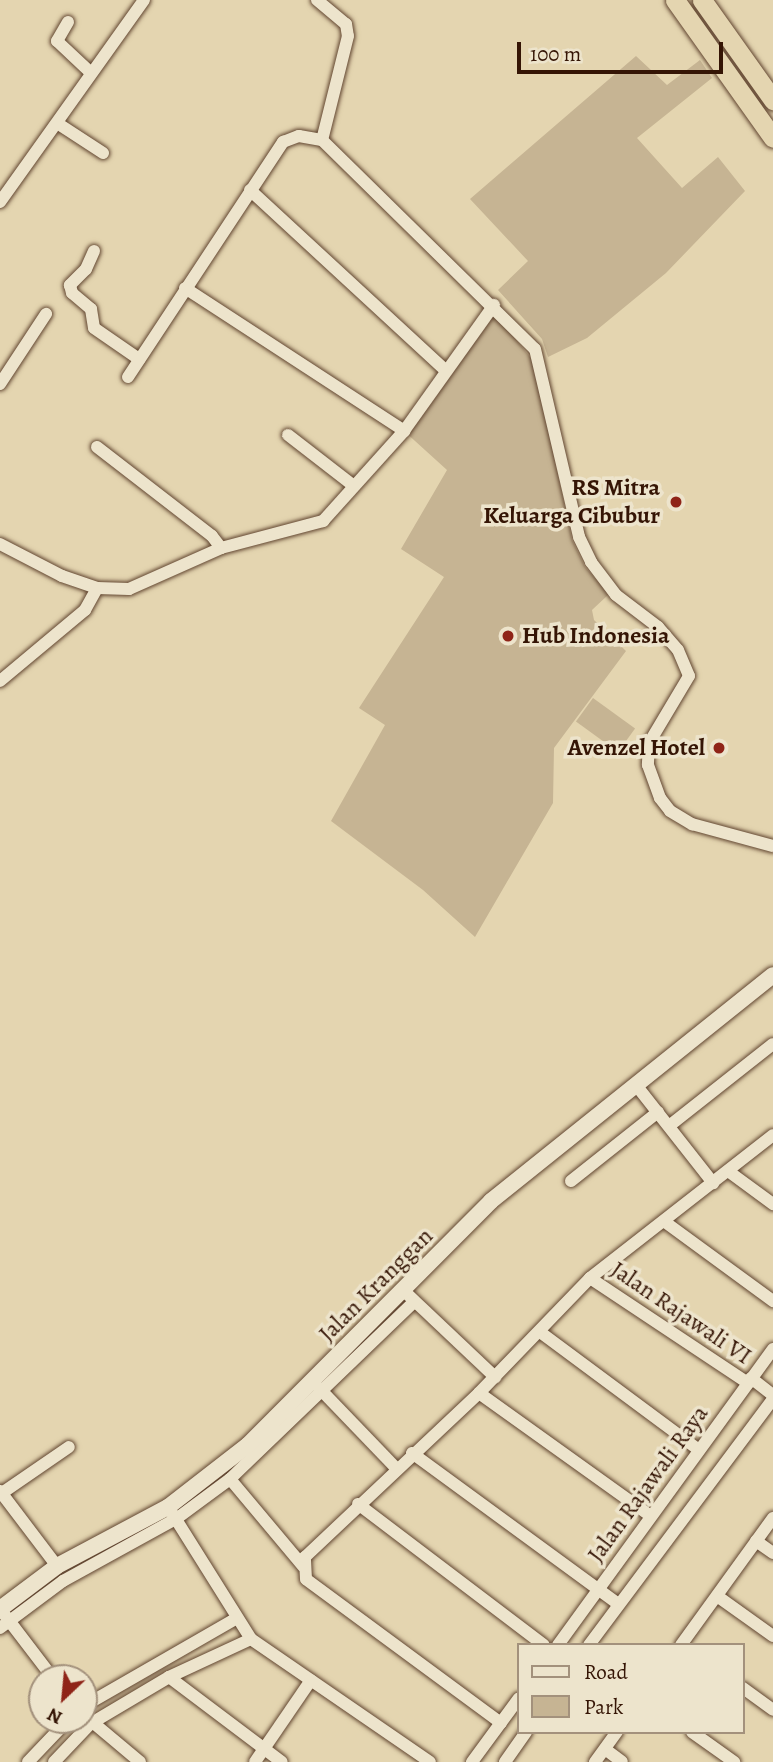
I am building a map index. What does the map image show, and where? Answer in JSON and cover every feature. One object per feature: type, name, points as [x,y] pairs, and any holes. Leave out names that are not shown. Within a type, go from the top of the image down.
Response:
[{"type":"highway","points":[[675,0],[773,138]]},
{"type":"highway","points":[[702,0],[773,100]]},
{"type":"main road","name":"Jalan Kranggan","points":[[2,1615],[57,1566],[172,1513],[318,1386],[409,1296],[491,1201],[773,975]]},
{"type":"street","points":[[0,202],[144,0]]},
{"type":"street","points":[[317,0],[346,23],[348,36],[322,140]]},
{"type":"street","points":[[68,22],[57,41],[92,73]]},
{"type":"street","points":[[57,123],[103,153]]},
{"type":"street","points":[[128,377],[287,137],[322,140],[494,305],[535,349],[579,537],[591,562],[616,595],[664,635],[688,676],[649,743],[648,765],[660,798],[670,811],[692,824],[773,846]]},
{"type":"street","points":[[250,190],[444,369]]},
{"type":"street","points":[[94,251],[86,269],[71,285],[72,293],[91,309],[94,328],[139,359]]},
{"type":"street","points":[[185,288],[404,430]]},
{"type":"street","points":[[0,544],[62,576],[97,588],[130,589],[221,548],[323,521],[404,430],[444,369],[494,305]]},
{"type":"street","points":[[0,384],[46,314]]},
{"type":"street","points":[[288,435],[354,486]]},
{"type":"street","points":[[97,447],[212,536],[221,548]]},
{"type":"street","points":[[0,681],[85,610],[97,588]]},
{"type":"street","points":[[669,1126],[773,1044]]},
{"type":"street","points":[[636,1085],[713,1183]]},
{"type":"street","points":[[571,1181],[658,1112]]},
{"type":"street","points":[[501,1723],[306,1579],[303,1566],[305,1557],[396,1468],[479,1393],[590,1278],[773,1135]]},
{"type":"street","points":[[728,1171],[773,1204]]},
{"type":"street","points":[[665,1222],[773,1301]]},
{"type":"street","name":"Jalan Rajawali VI","points":[[590,1278],[773,1397]]},
{"type":"street","points":[[409,1296],[495,1377]]},
{"type":"street","points":[[540,1332],[699,1450]]},
{"type":"street","name":"Jalan Rajawali Raya","points":[[559,1643],[773,1349]]},
{"type":"street","points":[[42,1664],[2,1615],[230,1479],[318,1386],[396,1468]]},
{"type":"street","points":[[479,1393],[651,1516]]},
{"type":"street","points":[[590,1643],[773,1397]]},
{"type":"street","points":[[57,1566],[1,1492],[69,1447]]},
{"type":"street","points":[[412,1453],[618,1604]]},
{"type":"street","points":[[230,1479],[303,1566]]},
{"type":"street","points":[[358,1504],[541,1643]]},
{"type":"street","points":[[172,1513],[234,1619],[251,1639],[430,1762]]},
{"type":"street","points":[[683,1643],[773,1518]]},
{"type":"street","points":[[756,1541],[773,1553]]},
{"type":"street","points":[[716,1595],[773,1636]]},
{"type":"street","points":[[98,1698],[234,1619]]},
{"type":"street","points":[[98,1714],[251,1639]]},
{"type":"street","points":[[169,1678],[282,1762]]},
{"type":"street","points":[[255,1762],[311,1680]]},
{"type":"street","points":[[745,1689],[773,1710]]},
{"type":"street","points":[[472,1762],[518,1699]]},
{"type":"street","points":[[98,1728],[140,1762]]},
{"type":"street","points":[[29,1762],[55,1734]]},
{"type":"street","points":[[54,1762],[75,1734]]},
{"type":"street","points":[[505,1762],[525,1734]]},
{"type":"street","points":[[596,1762],[616,1734]]},
{"type":"street","points":[[695,1734],[734,1762]]},
{"type":"street","points":[[605,1749],[622,1762]]},
{"type":"green space","points":[[636,56],[667,85],[700,60],[712,78],[637,138],[682,188],[718,157],[745,191],[666,273],[587,338],[548,357],[542,339],[498,290],[528,261],[470,199]]},
{"type":"green space","name":"Hub Indonesia","points":[[495,314],[534,362],[572,540],[585,567],[609,594],[592,610],[594,620],[626,651],[554,748],[553,803],[475,937],[423,890],[331,821],[385,725],[359,708],[444,577],[401,549],[447,470],[404,431]]},
{"type":"green space","points":[[593,698],[635,729],[618,752],[576,721]]},
{"type":"place","name":"RS Mitra Keluarga Cibubur","points":[[676,502]]},
{"type":"place","name":"Hub Indonesia","points":[[508,636]]},
{"type":"place","name":"Avenzel Hotel","points":[[719,748]]}]
